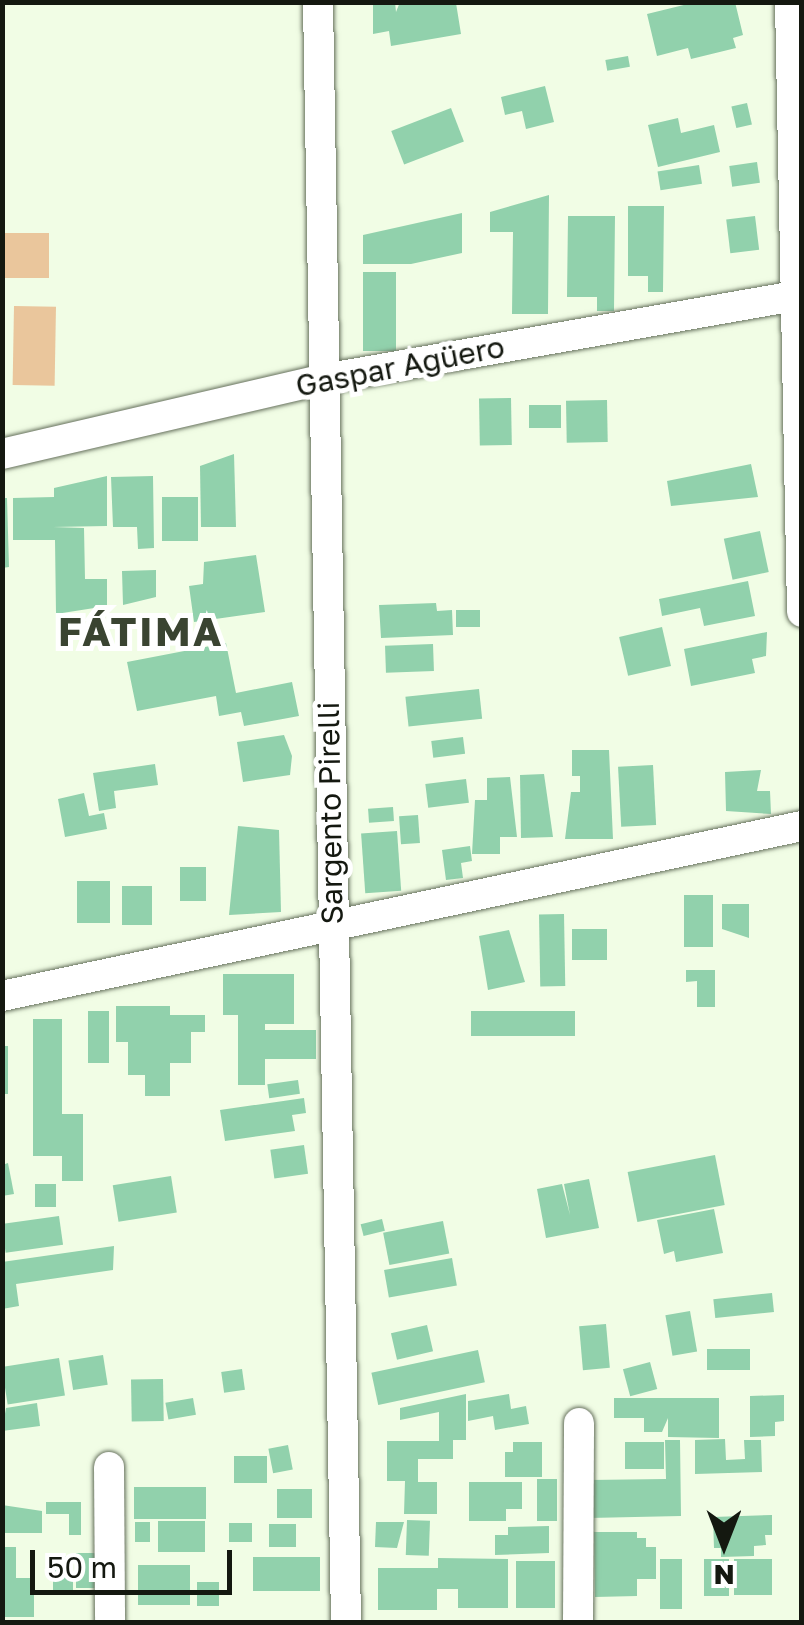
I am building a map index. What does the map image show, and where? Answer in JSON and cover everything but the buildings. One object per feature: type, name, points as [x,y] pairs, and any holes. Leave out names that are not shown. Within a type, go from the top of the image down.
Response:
[{"type":"street","name":"Sargento Pirelli","points":[[318,2],[346,1622]]},
{"type":"street","points":[[790,2],[800,295],[802,612]]},
{"type":"street","name":"Gaspar Agüero","points":[[2,454],[324,379],[800,295]]},
{"type":"street","points":[[2,996],[802,826]]},
{"type":"street","points":[[578,1622],[579,1424]]},
{"type":"street","points":[[108,1467],[110,1622]]},
{"type":"shaded area","points":[[3,233],[49,233],[49,278],[3,278]]},
{"type":"shaded area","points":[[14,306],[56,307],[55,386],[13,385]]},
{"type":"district","name":"FÁTIMA","points":[[141,631]]}]
